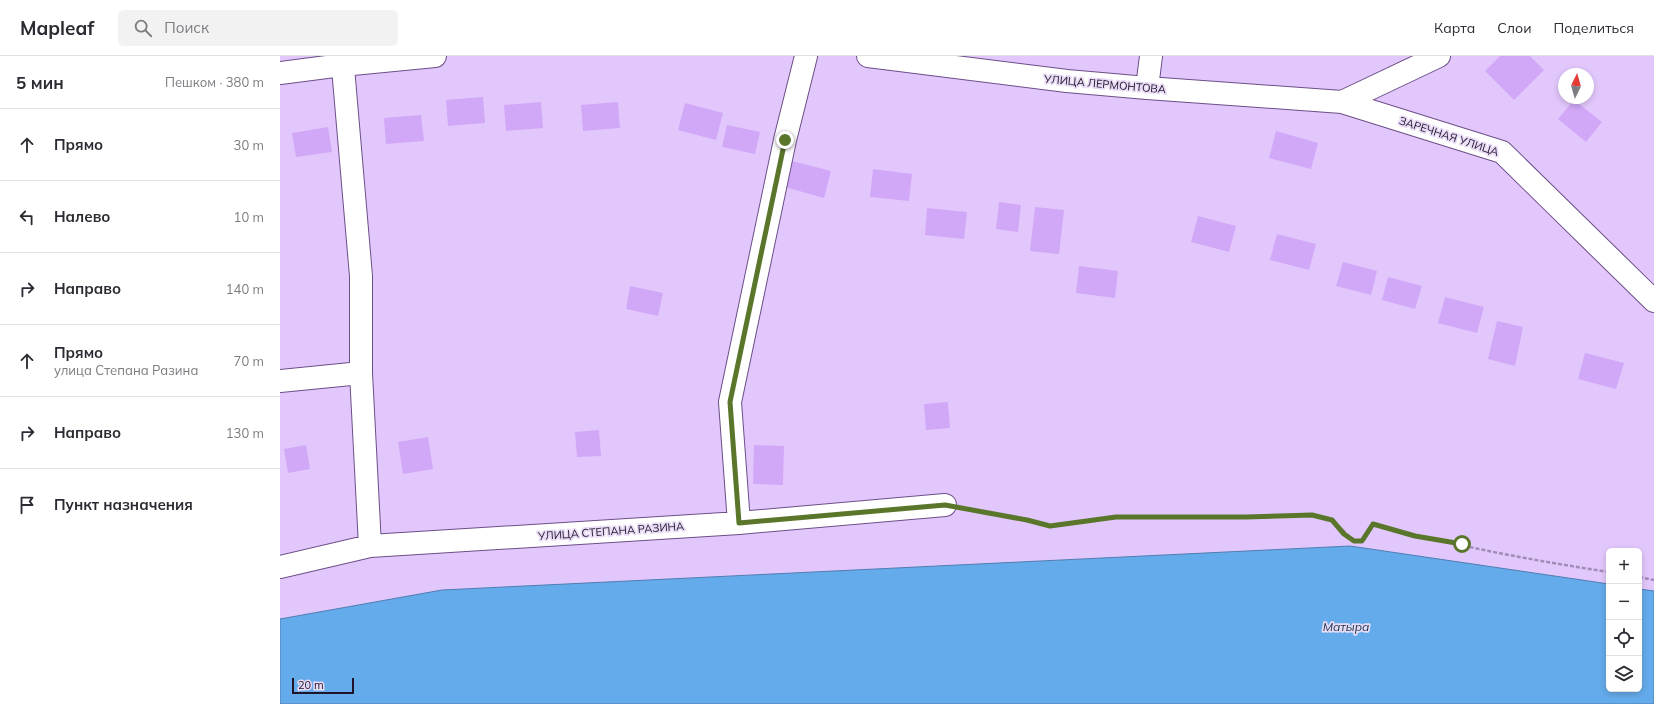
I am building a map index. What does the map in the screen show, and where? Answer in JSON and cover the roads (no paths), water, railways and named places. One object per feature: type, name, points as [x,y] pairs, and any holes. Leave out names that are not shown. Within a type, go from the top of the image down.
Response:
[{"type":"street","points":[[280,73],[342,60],[435,56]]},
{"type":"street","points":[[739,523],[730,402],[785,140],[806,56]]},
{"type":"street","name":"УЛИЦА ЛЕРМОНТОВА","points":[[868,56],[1067,81],[1342,102]]},
{"type":"street","points":[[1147,88],[1150,56]]},
{"type":"street","points":[[1342,102],[1438,56]]},
{"type":"street","points":[[342,60],[361,276],[362,373],[370,546]]},
{"type":"street","name":"ЗАРЕЧНАЯ УЛИЦА","points":[[1342,102],[1502,152],[1654,301]]},
{"type":"street","points":[[280,381],[362,373]]},
{"type":"street","name":"УЛИЦА СТЕПАНА РАЗИНА","points":[[280,567],[370,546],[739,523],[945,505]]},
{"type":"water","name":"Матыра","points":[[1350,546],[1606,584],[1606,692],[1642,692],[1642,589],[1654,591],[1654,704],[280,704],[280,619],[442,590]]}]
